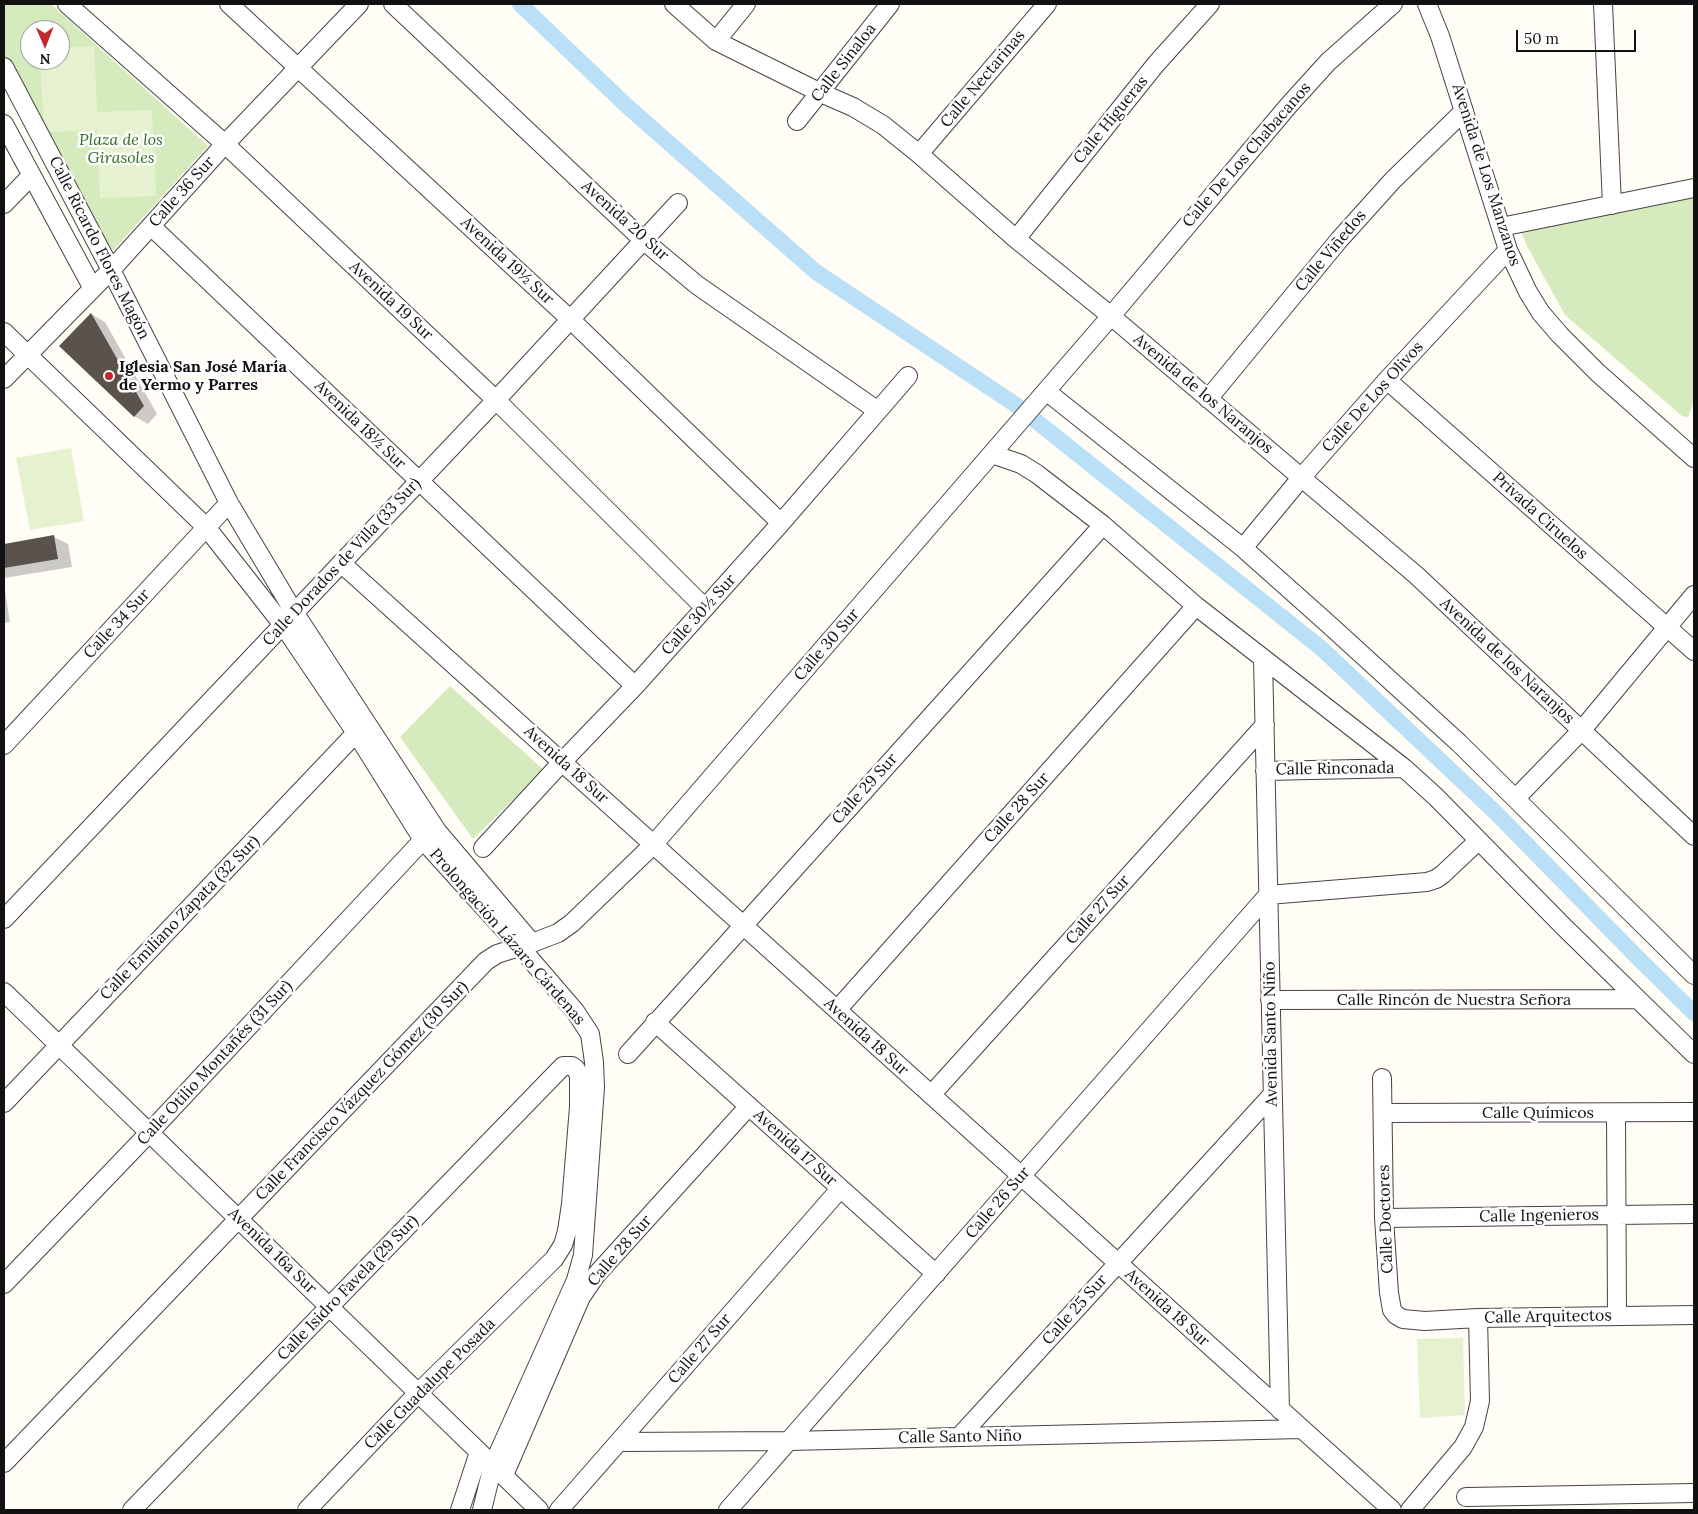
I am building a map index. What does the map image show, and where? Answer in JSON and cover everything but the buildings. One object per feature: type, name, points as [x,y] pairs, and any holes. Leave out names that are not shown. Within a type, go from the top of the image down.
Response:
[{"type":"street","name":"Avenida 19 Sur","points":[[67,4],[225,144],[496,400],[704,608]]},
{"type":"street","name":"Avenida 19½ Sur","points":[[229,4],[570,320],[781,523]]},
{"type":"street","name":"Calle 36 Sur","points":[[4,379],[111,270],[225,144],[359,4]]},
{"type":"street","name":"Avenida 20 Sur","points":[[393,4],[643,240],[696,285],[878,411]]},
{"type":"street","name":"Avenida de los Naranjos","points":[[674,4],[716,41],[821,93],[853,106],[883,125],[919,154],[1416,576],[1694,836]]},
{"type":"street","points":[[716,41],[746,4]]},
{"type":"street","name":"Calle Sinaloa","points":[[797,121],[890,4]]},
{"type":"street","name":"Calle Nectarinas","points":[[919,154],[1047,4]]},
{"type":"street","name":"Calle Higueras","points":[[1016,238],[1156,64],[1210,4]]},
{"type":"street","name":"Calle De Los Chabacanos","points":[[1111,316],[1289,105],[1328,62],[1393,4]]},
{"type":"street","name":"Avenida de Los Manzanos","points":[[1427,4],[1440,36],[1508,250],[1528,292],[1541,313],[1560,335],[1598,373],[1692,449]]},
{"type":"street","points":[[1603,4],[1612,206]]},
{"type":"street","name":"Calle Ricardo Flores Magón","points":[[4,67],[111,270],[289,618]]},
{"type":"street","name":"Calle Viñedos","points":[[1208,399],[1346,232],[1392,180],[1463,112]]},
{"type":"street","points":[[4,124],[92,288]]},
{"type":"street","points":[[4,204],[32,176]]},
{"type":"street","points":[[1501,227],[1694,188]]},
{"type":"street","name":"Calle Dorados de Villa (33 Sur)","points":[[4,919],[496,400],[678,203]]},
{"type":"street","name":"Avenida 18½ Sur","points":[[151,226],[635,686]]},
{"type":"street","name":"Calle De Los Olivos","points":[[1243,548],[1301,478],[1387,380],[1508,250]]},
{"type":"street","name":"Calle 30 Sur","points":[[526,945],[558,933],[572,923],[653,845],[1111,316]]},
{"type":"street","points":[[4,332],[207,528],[289,618]]},
{"type":"street","name":"Calle 30½ Sur","points":[[483,848],[635,686],[781,523],[908,376]]},
{"type":"street","name":"Privada Ciruelos","points":[[1387,380],[1694,651]]},
{"type":"street","points":[[1041,397],[1243,548],[1394,684],[1516,798],[1694,975]]},
{"type":"street","points":[[992,454],[1021,464],[1037,474],[1103,526],[1196,606],[1404,768],[1436,797],[1478,841],[1694,1054]]},
{"type":"street","name":"Calle 34 Sur","points":[[4,745],[230,503]]},
{"type":"street","name":"Calle 29 Sur","points":[[628,1054],[742,925],[1103,526]]},
{"type":"street","name":"Avenida 18 Sur","points":[[341,563],[1392,1510]]},
{"type":"street","points":[[1516,798],[1581,731],[1694,595]]},
{"type":"street","name":"Calle 28 Sur","points":[[837,1010],[1196,606]]},
{"type":"street","name":"Prolongación Lázaro Cárdenas","points":[[289,618],[356,733],[423,840],[526,945]]},
{"type":"street","name":"Prolongación Lázaro Cárdenas","points":[[289,618],[437,831],[526,945],[590,1034],[595,1088],[583,1255],[576,1280],[482,1510]]},
{"type":"street","name":"Avenida Santo Niño","points":[[1263,659],[1280,1410]]},
{"type":"street","name":"Calle 27 Sur","points":[[931,1095],[1265,725]]},
{"type":"street","name":"Calle Emiliano Zapata (32 Sur)","points":[[4,1104],[356,733]]},
{"type":"street","name":"Calle Rinconada","points":[[1265,771],[1404,768]]},
{"type":"street","name":"Calle Otilio Montañés (31 Sur)","points":[[4,1284],[149,1133],[423,840]]},
{"type":"street","points":[[1268,895],[1427,882],[1443,874],[1478,841]]},
{"type":"street","name":"Calle 26 Sur","points":[[728,1510],[1268,895]]},
{"type":"street","name":"Calle Francisco Vázquez Gómez (30 Sur)","points":[[4,1464],[486,961],[498,954],[526,945]]},
{"type":"street","name":"Avenida 16a Sur","points":[[4,992],[539,1510]]},
{"type":"street","name":"Calle Rincón de Nuestra Señora","points":[[1270,1000],[1637,999]]},
{"type":"street","name":"Avenida 17 Sur","points":[[655,1022],[936,1274]]},
{"type":"street","name":"Calle Guadalupe Posada","points":[[307,1510],[418,1393],[554,1259],[563,1245],[567,1231],[579,1076],[576,1069],[572,1066],[564,1066]]},
{"type":"street","name":"Calle Isidro Favela (29 Sur)","points":[[132,1510],[564,1066]]},
{"type":"street","name":"Calle Doctores","points":[[1382,1078],[1384,1218],[1390,1302],[1392,1310],[1403,1319]]},
{"type":"street","name":"Calle 25 Sur","points":[[959,1437],[1272,1095]]},
{"type":"street","name":"Calle 28 Sur","points":[[498,1470],[581,1297],[596,1275],[749,1106]]},
{"type":"street","name":"Calle Químicos","points":[[1383,1113],[1694,1112]]},
{"type":"street","points":[[1616,1113],[1617,1315]]},
{"type":"street","name":"Calle 27 Sur","points":[[559,1510],[840,1188]]},
{"type":"street","name":"Calle Ingenieros","points":[[1384,1218],[1694,1214]]},
{"type":"street","name":"Calle Arquitectos","points":[[1403,1319],[1425,1321],[1478,1318],[1694,1315]]},
{"type":"street","points":[[1410,1510],[1463,1447],[1474,1427],[1480,1401],[1478,1318]]},
{"type":"street","name":"Calle Santo Niño","points":[[619,1442],[790,1441],[1302,1429]]},
{"type":"street","points":[[460,1510],[479,1452]]},
{"type":"street","points":[[1466,1497],[1694,1493]]},
{"type":"green space","name":"Plaza de los Girasoles","points":[[4,4],[51,4],[69,20],[20,20],[20,70],[70,70],[70,21],[208,146],[108,256],[4,58]]},
{"type":"green space","points":[[94,46],[97,112],[152,110],[156,196],[100,198],[97,130],[44,132],[41,70],[70,70],[70,47]]},
{"type":"green space","points":[[1694,196],[1694,401],[1688,417],[1682,416],[1565,315],[1521,232]]},
{"type":"green space","points":[[71,448],[84,521],[30,530],[16,458]]},
{"type":"green space","points":[[450,686],[544,770],[473,839],[400,737]]},
{"type":"green space","points":[[1463,1338],[1465,1415],[1420,1418],[1417,1339]]},
{"type":"waterway","points":[[520,4],[628,107],[816,272],[1016,405],[1321,648],[1496,813],[1694,1013]]},
{"type":"place","name":"Iglesia San José María de Yermo y Parres","points":[[109,376]]}]
